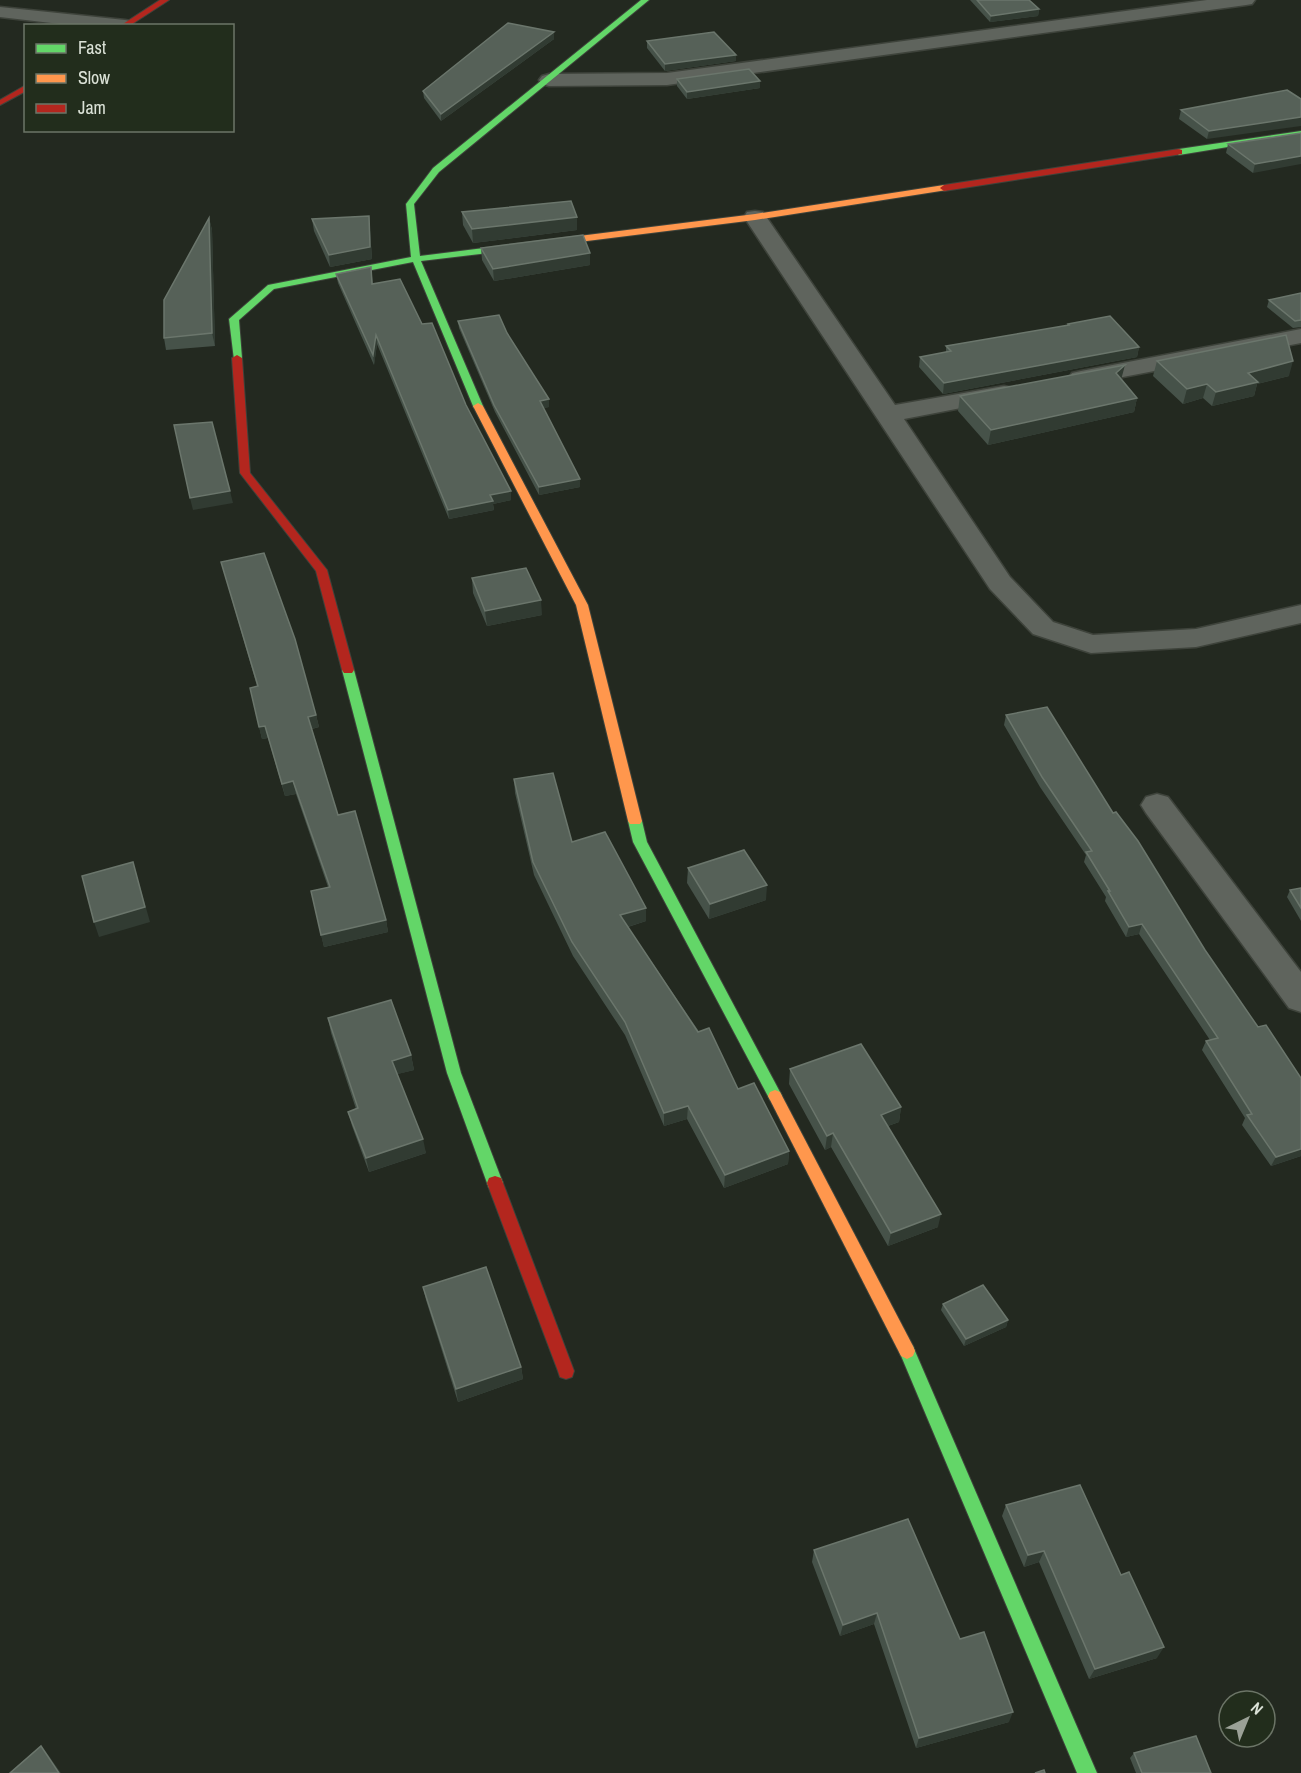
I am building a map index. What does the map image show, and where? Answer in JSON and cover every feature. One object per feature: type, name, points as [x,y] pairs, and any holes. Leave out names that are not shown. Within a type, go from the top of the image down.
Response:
[{"type":"street","points":[[126,24],[165,0]]},
{"type":"street","points":[[645,0],[549,81],[436,171],[410,204],[416,259],[481,412],[582,605],[640,842],[899,1331],[1087,1773]]},
{"type":"street","points":[[549,81],[666,78],[1245,0]]},
{"type":"street","points":[[0,12],[114,24]]},
{"type":"street","points":[[0,103],[24,88]]},
{"type":"street","points":[[566,1371],[454,1073],[321,570],[245,473],[234,319],[271,287],[416,259],[755,217],[1301,133]]},
{"type":"street","points":[[755,217],[1000,583],[1043,627],[1092,644],[1103,644],[1196,638],[1301,614]]},
{"type":"street","points":[[1053,383],[1301,336]]},
{"type":"street","points":[[888,414],[1030,387]]},
{"type":"street","points":[[1157,805],[1297,985]]},
{"type":"building","points":[[977,0],[1029,0],[1039,9],[991,16]]},
{"type":"building","points":[[508,23],[554,32],[441,114],[423,91]]},
{"type":"building","points":[[714,32],[736,55],[665,64],[647,41]]},
{"type":"building","points":[[749,69],[760,81],[687,92],[677,79]]},
{"type":"building","points":[[1287,90],[1301,99],[1301,117],[1209,131],[1181,110]]},
{"type":"building","points":[[1301,133],[1301,156],[1255,164],[1228,144]]},
{"type":"building","points":[[571,201],[577,217],[472,229],[462,212]]},
{"type":"building","points":[[369,216],[370,247],[329,255],[312,219]]},
{"type":"building","points":[[209,218],[212,333],[164,338],[164,300]]},
{"type":"building","points":[[583,235],[590,253],[493,269],[481,248]]},
{"type":"building","points":[[371,267],[372,284],[400,279],[422,324],[432,323],[466,405],[511,491],[490,495],[493,501],[448,510],[376,335],[373,355],[336,274]]},
{"type":"building","points":[[1301,293],[1301,320],[1295,321],[1269,300]]},
{"type":"building","points":[[499,315],[507,333],[549,399],[540,401],[580,479],[539,487],[494,405],[458,321]]},
{"type":"building","points":[[1110,316],[1139,347],[944,383],[920,357],[951,351],[946,346]]},
{"type":"building","points":[[1286,335],[1293,361],[1248,373],[1258,382],[1216,392],[1207,384],[1187,389],[1157,361]]},
{"type":"building","points":[[1125,365],[1116,373],[1137,398],[991,430],[960,396]]},
{"type":"building","points":[[212,422],[230,491],[190,498],[174,425]]},
{"type":"building","points":[[264,553],[295,639],[316,715],[308,717],[338,815],[355,811],[386,920],[321,935],[311,891],[330,887],[293,781],[282,784],[265,726],[259,727],[250,688],[258,686],[221,562]]},
{"type":"building","points":[[526,568],[541,600],[485,611],[472,578]]},
{"type":"building","points":[[1047,707],[1113,813],[1116,812],[1138,841],[1205,950],[1258,1027],[1266,1025],[1301,1078],[1301,1149],[1276,1157],[1247,1115],[1252,1114],[1206,1041],[1218,1038],[1142,924],[1129,927],[1086,852],[1092,851],[1042,777],[1006,715]]},
{"type":"building","points":[[553,773],[572,842],[605,832],[646,908],[620,915],[698,1032],[709,1028],[738,1089],[754,1083],[789,1151],[725,1175],[688,1106],[664,1113],[625,1022],[572,942],[533,862],[514,779]]},
{"type":"building","points":[[744,850],[767,885],[710,904],[688,868]]},
{"type":"building","points":[[133,862],[145,907],[94,922],[82,876]]},
{"type":"building","points":[[1301,888],[1301,908],[1290,890]]},
{"type":"building","points":[[391,1000],[411,1055],[392,1061],[423,1139],[366,1158],[348,1112],[358,1108],[328,1018]]},
{"type":"building","points":[[861,1044],[901,1107],[881,1115],[941,1214],[891,1233],[833,1133],[827,1136],[790,1069]]},
{"type":"building","points":[[486,1267],[521,1367],[456,1389],[423,1287]]},
{"type":"building","points":[[983,1285],[1008,1320],[966,1339],[943,1304]]},
{"type":"building","points":[[1080,1485],[1121,1575],[1129,1572],[1164,1647],[1095,1669],[1044,1551],[1028,1555],[1006,1505]]},
{"type":"building","points":[[908,1519],[960,1639],[984,1632],[1013,1712],[919,1738],[877,1613],[843,1625],[814,1550]]},
{"type":"building","points":[[1196,1736],[1211,1773],[1142,1773],[1134,1753]]},
{"type":"building","points":[[41,1746],[59,1773],[10,1773]]},
{"type":"traffic: fast","points":[[478,406],[416,259],[410,204],[436,170],[645,0]]},
{"type":"traffic: fast","points":[[1179,152],[1301,133]]},
{"type":"traffic: fast","points":[[237,358],[234,319],[271,287],[416,259],[539,244]]},
{"type":"traffic: fast","points":[[348,670],[454,1073],[495,1183]]},
{"type":"traffic: fast","points":[[635,821],[640,842],[775,1096]]},
{"type":"traffic: fast","points":[[907,1351],[1087,1773]]},
{"type":"traffic: slow","points":[[539,244],[755,217],[944,188]]},
{"type":"traffic: slow","points":[[478,406],[582,605],[635,821]]},
{"type":"traffic: slow","points":[[775,1096],[907,1351]]},
{"type":"traffic: jam","points":[[126,24],[165,0]]},
{"type":"traffic: jam","points":[[0,103],[24,88]]},
{"type":"traffic: jam","points":[[944,188],[1179,152]]},
{"type":"traffic: jam","points":[[237,358],[245,473],[321,570],[348,670]]},
{"type":"traffic: jam","points":[[495,1183],[566,1371]]}]
